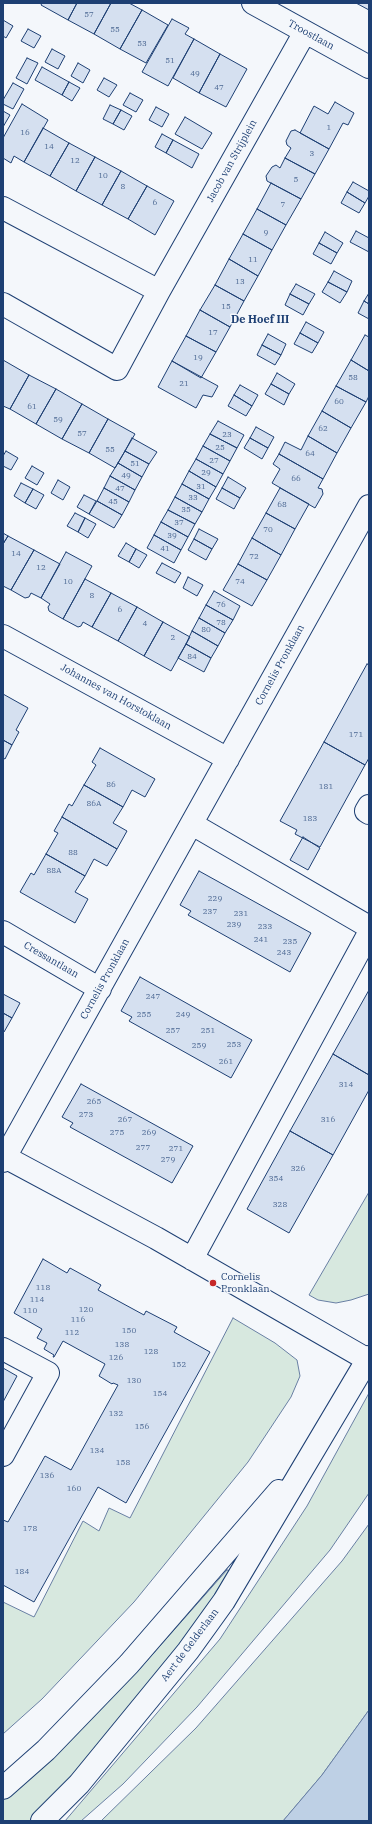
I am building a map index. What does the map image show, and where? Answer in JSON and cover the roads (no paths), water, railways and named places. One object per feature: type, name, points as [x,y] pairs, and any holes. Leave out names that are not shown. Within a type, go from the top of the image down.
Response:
[{"type":"street","name":"Troostlaan","points":[[253,3],[369,67]]},
{"type":"street","name":"Jacob van Strijplein","points":[[3,304],[117,370],[159,291],[305,32]]},
{"type":"street","points":[[3,208],[159,291]]},
{"type":"street","name":"Cornelis Pronklaan","points":[[368,1359],[192,1259],[4,1159],[369,506]]},
{"type":"street","name":"Johannes van Horstoklaan","points":[[3,636],[228,759]]},
{"type":"street","points":[[369,806],[366,811],[369,813]]},
{"type":"street","points":[[192,824],[369,927]]},
{"type":"street","name":"Cressantlaan","points":[[3,932],[100,988]]},
{"type":"street","points":[[192,1259],[369,933]]},
{"type":"street","points":[[3,1349],[48,1373],[3,1455]]},
{"type":"street","name":"Aert de Gelderlaan","points":[[42,1821],[79,1784],[188,1651],[224,1601],[368,1359]]},
{"type":"street","name":"Aert de Gelderlaan","points":[[3,1788],[46,1750],[130,1664],[242,1532],[314,1451]]},
{"type":"water","points":[[369,1710],[369,1821],[283,1821],[322,1775]]},
{"type":"place","name":"Cornelis Pronklaan","points":[[213,1283]]},
{"type":"district","name":"De Hoef III","points":[[260,320]]}]
